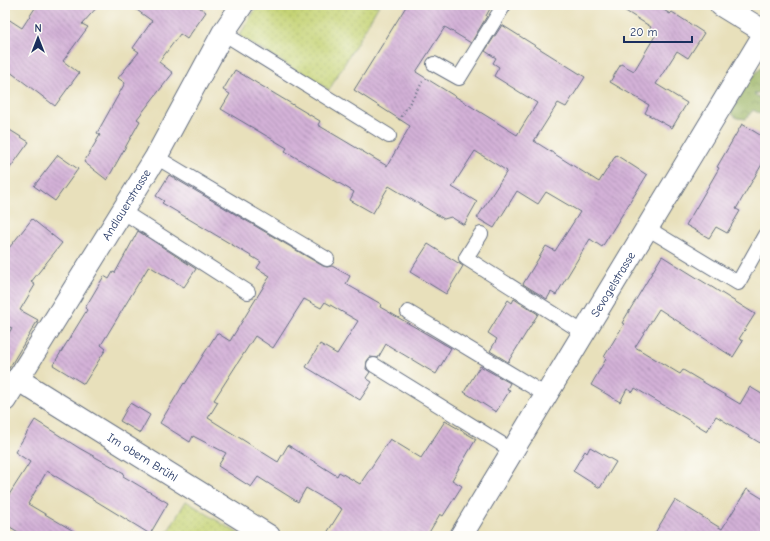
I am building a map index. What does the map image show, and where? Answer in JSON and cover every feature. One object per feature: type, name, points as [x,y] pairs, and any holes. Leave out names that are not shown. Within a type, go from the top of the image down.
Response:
[{"type":"street","name":"Andlauerstrasse","points":[[5,400],[156,157],[223,33],[242,5]]},
{"type":"street","points":[[721,5],[765,33]]},
{"type":"street","name":"Sevogelstrasse","points":[[461,536],[765,33]]},
{"type":"street","name":"Im obern Brühl","points":[[17,379],[269,536]]},
{"type":"lane","points":[[434,64],[459,78],[504,5]]},
{"type":"lane","points":[[223,33],[388,136]]},
{"type":"lane","points":[[156,157],[327,259]]},
{"type":"lane","points":[[122,211],[248,292]]},
{"type":"lane","points":[[647,228],[738,282],[765,235]]},
{"type":"lane","points":[[481,234],[466,258],[584,333]]},
{"type":"lane","points":[[408,312],[546,396]]},
{"type":"lane","points":[[374,365],[513,451]]},
{"type":"path","points":[[388,136],[434,64]]},
{"type":"green space","points":[[258,5],[379,5],[329,90],[239,36]]},
{"type":"green space","points":[[765,65],[765,85],[762,86],[761,92],[754,94],[765,101],[765,116],[753,110],[746,119],[737,118],[731,113],[741,94],[754,75]]},
{"type":"green space","points":[[186,501],[242,536],[165,536]]},
{"type":"building","points":[[37,5],[99,5],[82,24],[88,27],[63,61],[79,73],[55,106],[5,68],[5,17],[22,28]]},
{"type":"building","points":[[130,5],[196,5],[206,12],[187,39],[180,34],[159,62],[173,73],[137,119],[140,121],[107,180],[84,162],[100,135],[97,133],[125,83],[118,78],[139,52],[133,48],[152,21]]},
{"type":"building","points":[[407,5],[492,5],[471,43],[445,27],[416,72],[517,135],[537,103],[494,76],[499,67],[493,63],[496,58],[485,51],[502,25],[585,77],[566,107],[558,103],[534,141],[599,182],[616,155],[647,175],[602,247],[590,239],[556,295],[551,292],[547,299],[523,284],[546,246],[555,251],[580,212],[546,192],[538,204],[517,191],[494,228],[477,218],[507,171],[475,151],[452,187],[477,202],[464,225],[451,217],[444,219],[389,186],[373,213],[350,200],[354,192],[285,151],[287,148],[221,109],[230,94],[223,90],[235,70],[320,121],[318,125],[387,166],[410,126],[354,90]]},
{"type":"building","points":[[616,5],[656,5],[670,14],[672,12],[704,33],[688,58],[677,51],[656,84],[687,103],[672,128],[645,113],[649,105],[610,82],[621,64],[634,71],[655,36],[648,32],[651,27]]},
{"type":"building","points":[[742,124],[765,138],[765,159],[736,209],[740,211],[727,233],[716,227],[709,238],[686,225],[719,168],[717,167]]},
{"type":"building","points":[[5,127],[29,142],[5,175]]},
{"type":"building","points":[[58,155],[78,169],[55,201],[34,186]]},
{"type":"building","points":[[169,175],[323,266],[332,266],[350,276],[346,284],[381,304],[380,307],[451,348],[436,374],[386,344],[378,358],[370,357],[367,361],[366,369],[370,372],[366,378],[372,382],[360,400],[306,367],[320,344],[337,354],[358,321],[325,302],[321,308],[304,299],[273,348],[255,336],[214,400],[218,402],[208,418],[278,462],[288,445],[337,476],[339,472],[360,484],[390,439],[421,458],[445,421],[476,439],[452,480],[462,486],[443,516],[440,514],[427,536],[325,536],[342,509],[306,488],[298,502],[258,477],[251,487],[218,466],[226,453],[193,436],[190,442],[160,423],[217,333],[230,341],[270,276],[257,268],[261,262],[162,203],[164,201],[156,196]]},
{"type":"building","points":[[32,219],[62,243],[31,282],[35,285],[20,310],[38,320],[5,375],[5,339],[12,328],[10,327],[5,337],[5,253]]},
{"type":"building","points":[[138,231],[196,269],[184,287],[149,266],[101,345],[106,349],[84,384],[53,365],[87,310],[85,308],[104,276],[109,279],[113,272],[115,273]]},
{"type":"building","points":[[428,244],[463,266],[446,294],[410,272]]},
{"type":"building","points":[[662,256],[755,314],[739,339],[743,341],[733,357],[659,309],[635,347],[680,374],[683,370],[740,404],[750,387],[765,396],[765,446],[716,416],[707,431],[635,388],[633,392],[627,389],[620,402],[591,385],[606,359],[604,357],[624,324],[622,323]]},
{"type":"building","points":[[514,299],[538,314],[508,362],[490,351],[497,339],[488,333],[508,300],[512,303]]},
{"type":"building","points":[[480,366],[510,383],[507,389],[510,390],[496,412],[464,392]]},
{"type":"building","points":[[130,403],[150,415],[140,433],[120,421]]},
{"type":"building","points":[[35,420],[79,448],[124,473],[123,476],[168,503],[150,534],[47,471],[28,504],[82,536],[25,536],[5,524],[5,501],[30,462],[15,452]]},
{"type":"building","points":[[590,447],[616,462],[600,488],[573,471],[585,451],[587,453]]},
{"type":"building","points":[[747,489],[765,500],[765,536],[653,536],[675,500],[722,529]]},
{"type":"tram line","points":[[756,5],[765,11]]}]
